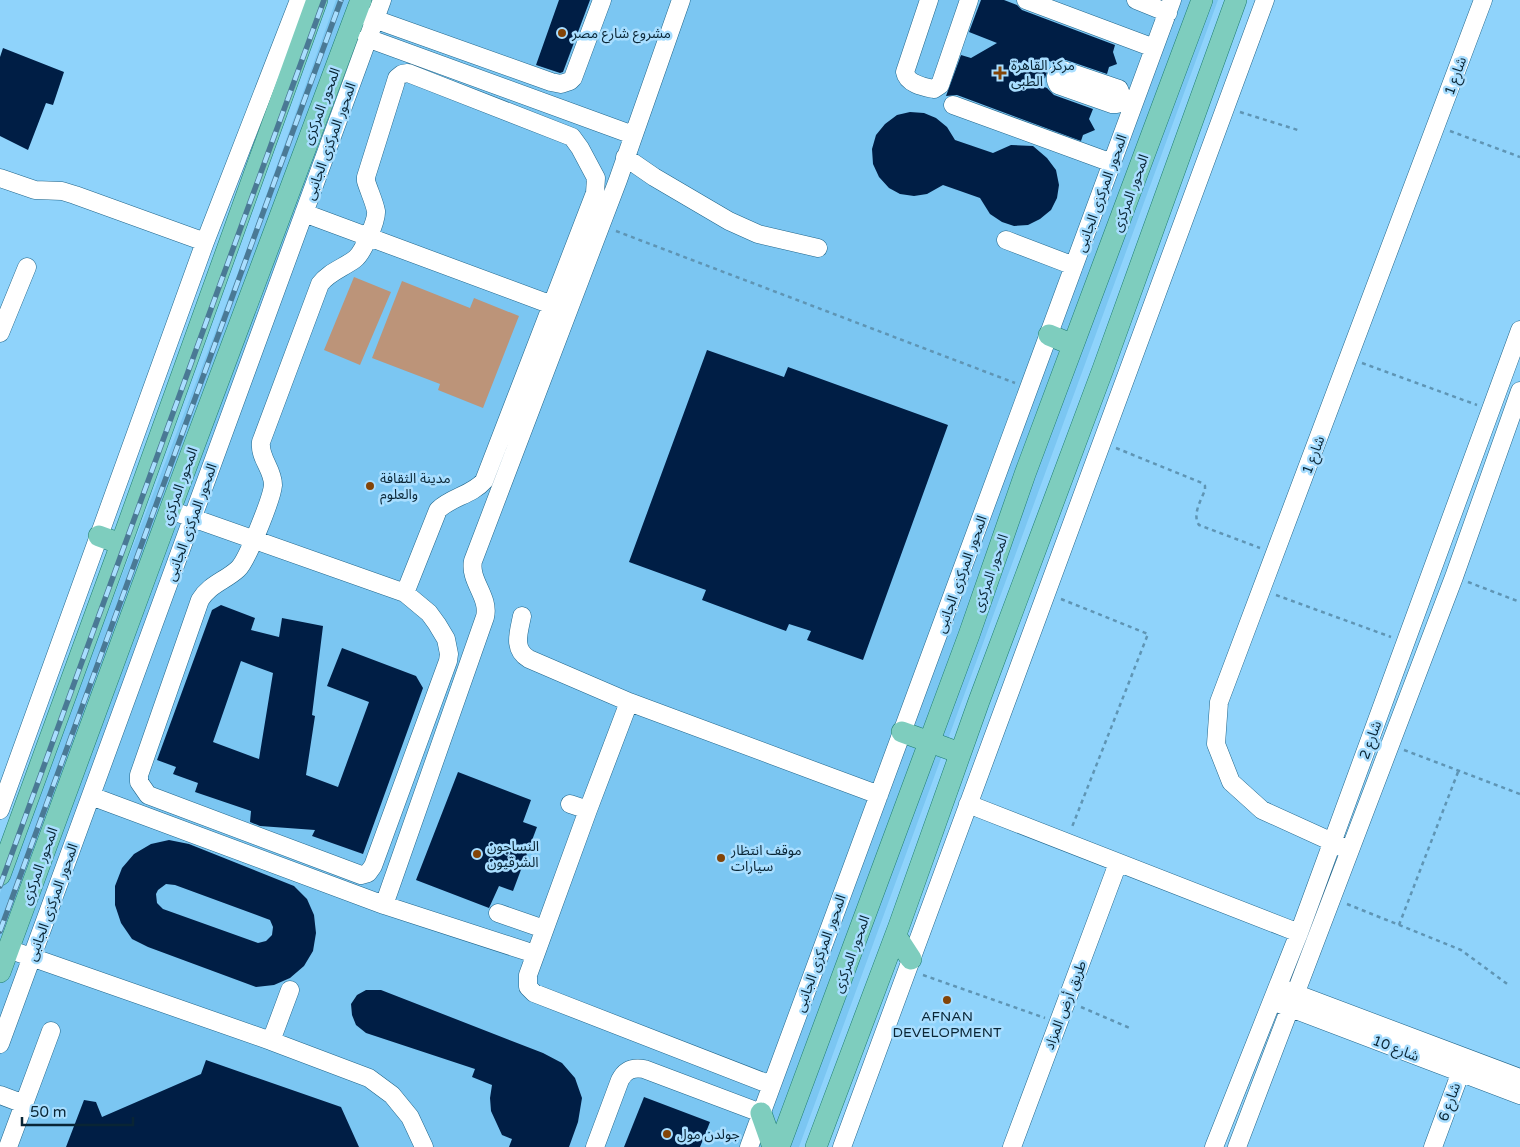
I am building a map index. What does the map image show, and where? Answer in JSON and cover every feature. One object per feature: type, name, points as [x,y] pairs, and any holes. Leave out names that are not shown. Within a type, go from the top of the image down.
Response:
[{"type":"main road","points":[[0,875],[122,544],[317,0]]},
{"type":"main road","points":[[1189,0],[1192,24]]},
{"type":"main road","name":"المحور المركزى","points":[[779,1147],[929,743],[1025,474],[1202,0]]},
{"type":"main road","points":[[816,1147],[896,936],[960,753],[1067,461],[1103,369],[1236,0]]},
{"type":"main road","name":"المحور المركزى","points":[[0,972],[170,510],[364,11]]},
{"type":"main road","points":[[1049,335],[1073,345]]},
{"type":"main road","points":[[1061,381],[1065,390],[1072,394],[1078,394],[1088,388],[1103,369]]},
{"type":"main road","points":[[1025,474],[1041,451],[1048,447],[1059,449],[1063,452],[1067,461]]},
{"type":"main road","points":[[99,536],[122,544]]},
{"type":"main road","points":[[902,732],[960,753]]},
{"type":"main road","points":[[896,936],[909,964]]},
{"type":"main road","points":[[762,1113],[773,1147]]},
{"type":"street","points":[[0,810],[7,768],[99,536],[204,242],[299,0]]},
{"type":"street","name":"المحور المركزى الجانبى","points":[[0,1044],[368,38],[364,11],[382,0]]},
{"type":"street","points":[[364,11],[529,75],[561,84],[573,78],[602,0]]},
{"type":"street","points":[[384,905],[485,617],[486,607],[472,570],[473,561],[600,225],[681,0]]},
{"type":"street","points":[[929,0],[904,72],[911,82],[934,90],[940,84],[969,0]]},
{"type":"street","points":[[1026,0],[1154,48]]},
{"type":"street","points":[[1136,0],[1170,7]]},
{"type":"street","points":[[842,1147],[1265,0]]},
{"type":"street","name":"شارع 1","points":[[1350,850],[1262,810],[1231,782],[1216,744],[1219,702],[1483,0]]},
{"type":"street","name":"المحور المركزى الجانبى","points":[[749,1147],[1112,163],[1127,101],[1154,48],[1170,7]]},
{"type":"street","points":[[368,38],[633,135]]},
{"type":"street","points":[[170,510],[254,540],[405,593],[429,613],[446,639],[449,654],[448,661],[373,866],[368,873],[361,875],[148,795],[139,782],[142,766],[200,600],[211,586],[238,569],[254,540],[273,484],[271,473],[261,453],[262,436],[320,284],[327,276],[357,258],[375,220],[376,210],[366,177],[397,78],[402,74],[408,73],[566,134],[577,142],[596,178],[596,188],[484,481],[438,510],[405,593]]},
{"type":"street","points":[[1086,86],[1127,101]]},
{"type":"street","points":[[953,105],[1112,163]]},
{"type":"street","points":[[625,157],[654,178],[729,221],[758,234],[818,248]]},
{"type":"street","points":[[0,178],[35,190],[62,191],[75,194],[204,242]]},
{"type":"street","points":[[304,213],[552,304]]},
{"type":"street","points":[[1006,240],[1074,266]]},
{"type":"street","points":[[0,334],[27,267]]},
{"type":"street","name":"شارع 2","points":[[1214,1147],[1299,933],[1518,340]]},
{"type":"street","name":"شارع 2","points":[[1237,1147],[1454,577],[1520,391]]},
{"type":"street","points":[[522,616],[517,643],[525,656],[630,702],[879,795]]},
{"type":"street","points":[[630,702],[535,954],[527,979],[528,987],[534,993],[771,1085]]},
{"type":"street","points":[[91,796],[384,905],[535,954]]},
{"type":"street","points":[[570,804],[588,810]]},
{"type":"street","points":[[968,804],[1299,933]]},
{"type":"street","name":"طريق أرض المزاد","points":[[1012,1147],[1118,863]]},
{"type":"street","points":[[498,913],[544,929]]},
{"type":"street","points":[[8,949],[271,1041],[369,1078],[392,1095],[410,1117],[424,1147]]},
{"type":"street","points":[[271,1041],[290,990]]},
{"type":"street","name":"شارع 10","points":[[1276,994],[1463,1065],[1520,1095]]},
{"type":"street","points":[[8,1147],[52,1031]]},
{"type":"street","name":"شارع 10","points":[[1463,1065],[1520,1078]]},
{"type":"street","name":"شارع 6","points":[[1433,1147],[1463,1065]]},
{"type":"street","points":[[595,1147],[620,1080],[631,1069],[644,1069],[762,1113]]},
{"type":"street","points":[[0,1095],[24,1104]]},
{"type":"path","points":[[1224,107],[1301,131]]},
{"type":"path","points":[[1436,126],[1520,157]]},
{"type":"path","points":[[600,225],[1029,389]]},
{"type":"path","points":[[1349,358],[1491,410]]},
{"type":"path","points":[[1101,442],[1202,483],[1206,490],[1196,516],[1199,526],[1276,554]]},
{"type":"path","points":[[1454,577],[1520,602]]},
{"type":"path","points":[[1262,590],[1407,642]]},
{"type":"path","points":[[1046,593],[1148,634],[1066,843]]},
{"type":"path","points":[[1391,745],[1520,794]]},
{"type":"path","points":[[1400,925],[1458,772]]},
{"type":"path","points":[[1332,897],[1461,950],[1510,986]]},
{"type":"path","points":[[909,964],[1058,1023]]},
{"type":"path","points":[[1067,1000],[1132,1029]]},
{"type":"shaded area","points":[[336,0],[1218,0],[799,1147],[0,1147],[0,893],[246,252]]},
{"type":"shaded area","points":[[354,277],[391,292],[360,365],[324,350]]},
{"type":"shaded area","points":[[402,281],[470,308],[474,298],[519,316],[483,408],[438,390],[440,384],[372,358]]},
{"type":"building","name":"مشروع شارع مصر","points":[[559,0],[590,0],[563,72],[560,73],[536,65]]},
{"type":"building","name":"مركز القاهرة الطبى","points":[[981,0],[1004,0],[1017,5],[1022,10],[1115,45],[1113,52],[1117,64],[1109,67],[1107,74],[1066,60],[1059,60],[1054,63],[1042,58],[1048,69],[1045,78],[1034,83],[1047,88],[1054,95],[1093,109],[1089,119],[1095,130],[1083,135],[1081,141],[957,95],[946,96],[961,55],[971,58],[997,43],[969,32]]},
{"type":"building","points":[[3,48],[64,72],[53,105],[46,103],[28,150],[0,136],[0,57]]},
{"type":"building","points":[[910,112],[924,113],[936,118],[947,127],[955,140],[993,153],[1011,145],[1033,146],[1047,158],[1056,170],[1059,185],[1057,198],[1051,210],[1040,219],[1028,225],[1014,226],[1002,222],[990,214],[980,198],[943,185],[927,194],[914,196],[900,194],[889,188],[879,177],[873,164],[872,149],[876,135],[885,124],[897,115]]},
{"type":"building","points":[[707,350],[784,377],[788,367],[948,425],[863,660],[807,640],[811,631],[789,624],[786,631],[702,600],[706,590],[629,562]]},
{"type":"building","points":[[221,605],[255,618],[251,630],[279,637],[282,618],[323,626],[312,715],[315,716],[306,775],[338,787],[369,702],[327,686],[342,648],[416,676],[423,688],[363,854],[312,836],[315,830],[260,826],[250,822],[251,811],[195,792],[198,783],[173,774],[176,767],[157,760],[212,610]],"holes":[[[241,661],[273,673],[259,759],[213,742]]]},
{"type":"building","name":"النساجون الشرقيون","points":[[458,772],[531,800],[523,822],[537,827],[513,891],[499,886],[489,908],[416,880]]},
{"type":"building","points":[[169,840],[189,844],[294,886],[307,899],[314,915],[316,933],[313,951],[304,966],[290,978],[274,985],[256,987],[148,947],[132,939],[121,923],[115,905],[115,886],[122,868],[134,854],[151,844]],"holes":[[[166,884],[175,885],[270,920],[273,927],[272,935],[266,941],[258,943],[163,909],[157,903],[156,894]]]},
{"type":"building","points":[[366,990],[381,990],[543,1053],[562,1063],[575,1078],[582,1098],[578,1122],[569,1147],[509,1147],[512,1139],[502,1135],[491,1111],[492,1085],[472,1077],[475,1069],[366,1033],[356,1025],[352,1015],[351,1004],[357,995]]},
{"type":"building","points":[[206,1060],[341,1107],[359,1147],[66,1147],[84,1100],[96,1102],[102,1117],[201,1074]]},
{"type":"building","name":"جولدن مول","points":[[644,1097],[710,1122],[700,1147],[624,1147]]},
{"type":"railway","points":[[0,886],[324,0]]},
{"type":"railway","points":[[0,931],[341,0]]},
{"type":"place","name":"مشروع شارع مصر","points":[[562,33]]},
{"type":"place","name":"مركز القاهرة الطبى","points":[[1000,73]]},
{"type":"place","name":"مدينة الثقافة والعلوم","points":[[370,486]]},
{"type":"place","name":"النساجون الشرقيون","points":[[477,854]]},
{"type":"place","name":"موقف انتظار سيارات","points":[[721,858]]},
{"type":"place","name":"AFNAN DEVELOPMENT","points":[[947,1000]]},
{"type":"place","name":"جولدن مول","points":[[667,1134]]}]
